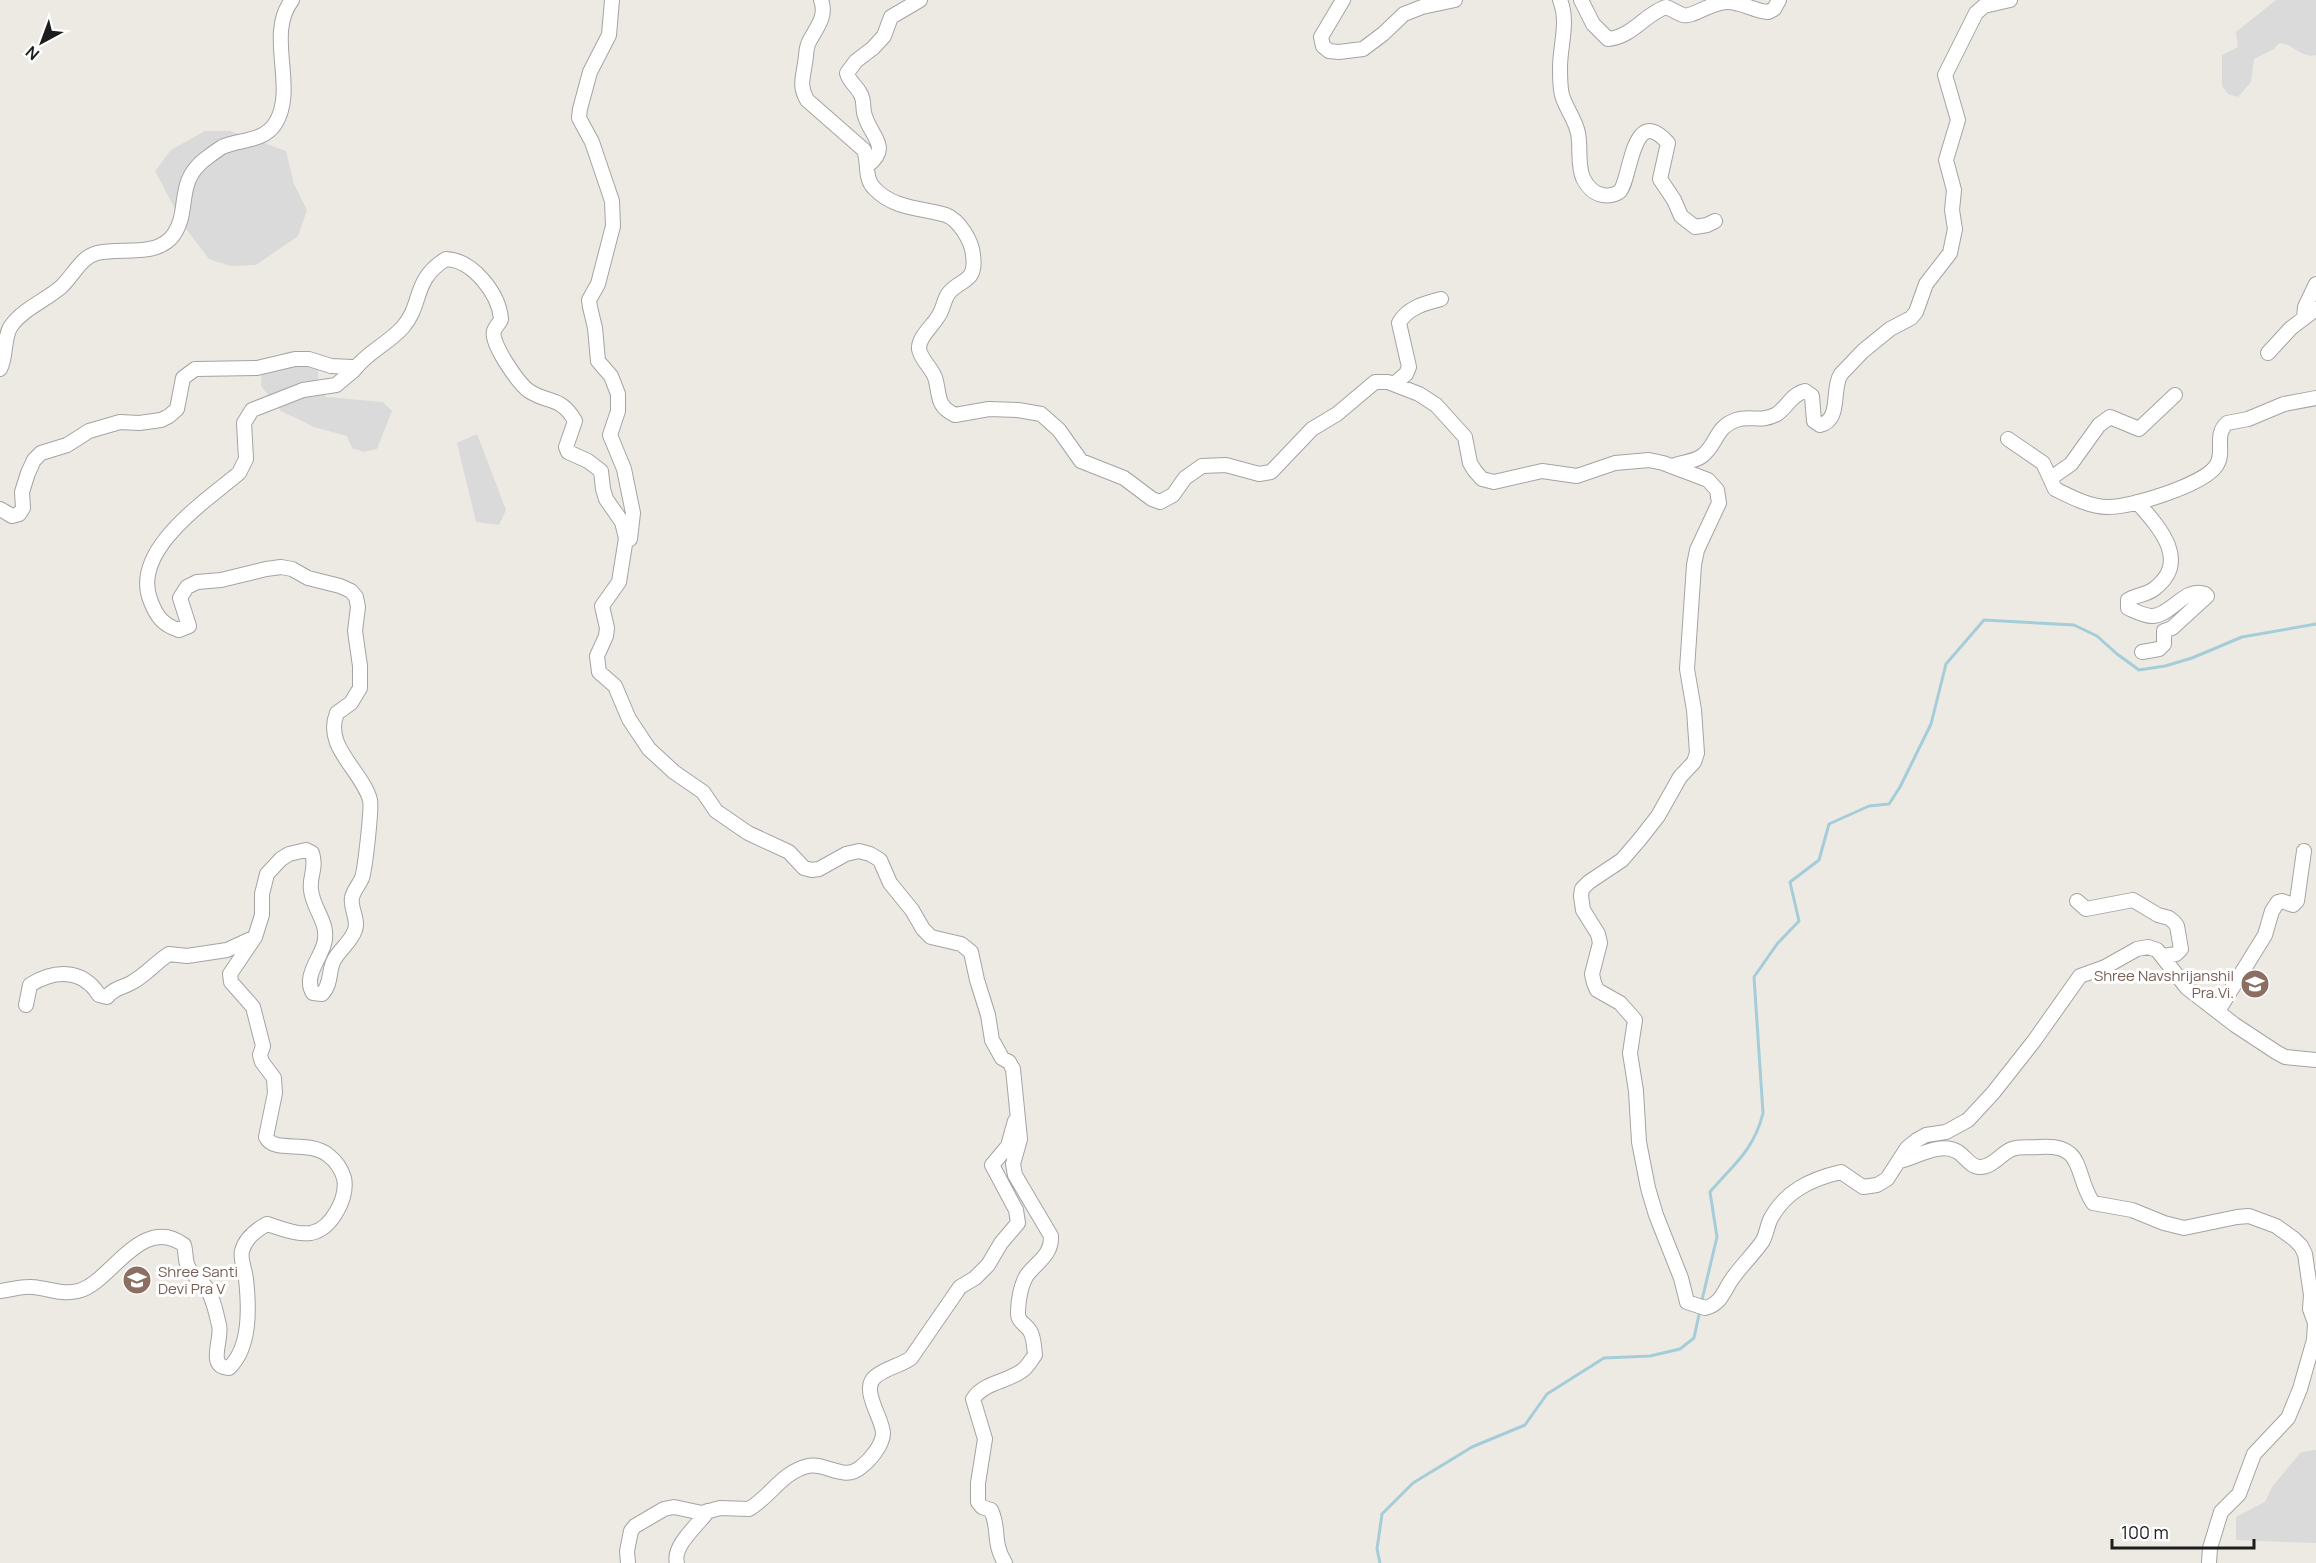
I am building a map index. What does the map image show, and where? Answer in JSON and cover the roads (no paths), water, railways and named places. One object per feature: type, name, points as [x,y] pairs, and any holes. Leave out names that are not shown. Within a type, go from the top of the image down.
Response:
[{"type":"street","points":[[0,369],[4,361],[9,328],[62,286],[84,259],[95,253],[153,248],[171,238],[181,216],[186,184],[194,169],[222,148],[259,137],[274,125],[282,100],[282,29],[292,0]]},
{"type":"street","points":[[612,0],[609,35],[590,72],[579,118],[592,142],[612,201],[613,226],[598,284],[589,300],[596,328],[598,361],[615,383],[619,402],[610,435],[624,469],[633,513],[631,538],[625,549]]},
{"type":"street","points":[[821,0],[822,17],[819,28],[806,50],[801,84],[807,100],[864,150],[872,186],[878,192],[909,208],[947,215],[957,222],[968,238],[973,253],[973,271],[969,278],[948,295],[939,315],[921,338],[919,349],[934,375],[937,384],[936,391],[944,407],[956,415],[989,410],[1018,410],[1041,414],[1059,430],[1081,461],[1124,478],[1152,499],[1160,502],[1168,499],[1185,478],[1202,466],[1226,465],[1259,474],[1271,472],[1312,429],[1337,414],[1375,382],[1388,382],[1419,394],[1436,405],[1465,437],[1470,462],[1482,479],[1494,482],[1542,471],[1577,476],[1615,463],[1649,460],[1708,480],[1719,496],[1715,513],[1697,550],[1694,566],[1687,669],[1694,710],[1697,753],[1694,762],[1680,777],[1658,816],[1622,861],[1588,882],[1582,889],[1581,896],[1583,910],[1598,934],[1600,943],[1592,974],[1597,990],[1620,1003],[1635,1020],[1630,1053],[1639,1142],[1656,1215],[1681,1278],[1687,1302],[1705,1308],[1717,1303],[1730,1282],[1764,1239],[1775,1212],[1799,1187],[1815,1178],[1840,1172],[1863,1187],[1877,1185],[1887,1179],[1907,1148],[1917,1140],[1926,1135],[1946,1132],[1968,1120],[2034,1041],[2080,976],[2105,967],[2137,949],[2148,947],[2157,950],[2187,988],[2244,1032],[2285,1057],[2316,1060]]},
{"type":"street","points":[[867,166],[874,162],[880,143],[865,117],[861,94],[850,82],[847,73],[856,61],[884,36],[891,17],[920,0]]},
{"type":"street","points":[[1343,0],[1321,37],[1323,46],[1331,51],[1363,49],[1404,14],[1422,7],[1455,0]]},
{"type":"street","points":[[1560,0],[1564,16],[1560,66],[1562,94],[1574,118],[1582,175],[1586,184],[1601,195],[1609,196],[1619,192],[1635,143],[1649,132],[1657,134],[1668,143],[1659,179],[1674,200],[1681,216],[1695,226],[1707,225],[1715,221]]},
{"type":"street","points":[[1581,0],[1593,24],[1608,39],[1620,37],[1656,10],[1666,7],[1690,16],[1712,4],[1727,2],[1748,5],[1768,12],[1774,9],[1779,0]]},
{"type":"street","points":[[1672,466],[1694,460],[1702,455],[1720,429],[1737,419],[1755,420],[1777,414],[1799,392],[1805,391],[1812,396],[1814,421],[1820,425],[1825,424],[1832,415],[1837,380],[1841,374],[1883,335],[1911,318],[1916,312],[1926,284],[1950,253],[1954,240],[1952,210],[1954,190],[1946,160],[1958,120],[1945,75],[1976,13],[1984,6],[2010,0]]},
{"type":"street","points":[[0,1292],[31,1286],[54,1293],[77,1292],[93,1284],[141,1243],[160,1238],[177,1240],[184,1245],[187,1266],[204,1285],[211,1298],[220,1327],[219,1346],[215,1356],[217,1363],[228,1368],[239,1356],[246,1328],[247,1294],[241,1254],[250,1237],[267,1224],[295,1233],[317,1231],[336,1213],[344,1187],[339,1166],[315,1147],[276,1146],[269,1143],[266,1137],[275,1093],[274,1078],[262,1062],[260,1055],[263,1046],[253,1007],[231,982],[230,974],[255,938],[262,915],[262,894],[267,874],[289,854],[306,850],[312,853],[316,864],[310,890],[324,924],[326,935],[310,979],[310,988],[313,993],[322,994],[327,990],[334,960],[350,941],[355,929],[357,923],[351,900],[365,866],[371,806],[364,786],[338,746],[335,723],[337,713],[351,703],[360,688],[360,666],[355,631],[358,607],[356,597],[351,591],[340,586],[308,578],[292,569],[281,567],[266,569],[220,580],[197,582],[187,587],[180,598],[189,626],[179,630],[158,618],[149,597],[147,577],[164,541],[181,521],[244,466],[246,459],[244,423],[252,410],[303,390],[336,385],[368,354],[401,329],[429,273],[446,259],[461,262],[469,267],[486,286],[499,306],[501,319],[494,330],[495,341],[502,357],[525,387],[539,396],[561,404],[573,418],[574,428],[566,447],[568,452],[588,461],[601,471],[606,499],[625,528],[625,549],[619,582],[602,606],[607,628],[597,656],[597,665],[599,672],[615,686],[643,742],[674,772],[703,792],[716,811],[748,833],[789,852],[804,868],[819,869],[846,854],[859,851],[880,860],[890,883],[912,910],[922,929],[932,937],[961,945],[970,952],[988,1015],[992,1040],[1002,1058],[1010,1062],[1013,1069],[1016,1118],[1020,1139],[1013,1164],[1015,1175],[1051,1236],[1052,1244],[1045,1257],[1028,1274],[1023,1284],[1017,1314],[1019,1321],[1030,1330],[1035,1355],[1023,1371],[985,1387],[977,1392],[973,1399],[985,1439],[978,1483],[978,1502],[982,1507],[991,1510],[996,1520],[996,1544],[1005,1563]]},
{"type":"street","points":[[2304,318],[2305,307],[2316,284]]},
{"type":"street","points":[[1394,384],[1406,374],[1408,367],[1399,323],[1401,319],[1416,308],[1441,299]]},
{"type":"street","points":[[2268,353],[2275,343],[2316,309]]},
{"type":"street","points":[[0,509],[12,516],[19,514],[23,508],[22,492],[28,473],[34,460],[41,453],[67,446],[89,431],[120,422],[139,423],[161,420],[170,416],[177,409],[183,378],[195,369],[257,368],[295,359],[309,359],[331,366],[352,367],[354,370]]},
{"type":"street","points":[[2051,478],[2071,464],[2099,425],[2110,417],[2139,429],[2175,396]]},
{"type":"street","points":[[2008,440],[2043,463],[2055,489],[2090,504],[2108,507],[2160,496],[2214,470],[2220,458],[2220,434],[2227,423],[2248,419],[2284,404],[2316,398]]},
{"type":"street","points":[[2137,502],[2164,538],[2172,555],[2172,565],[2155,588],[2128,600],[2128,608],[2152,616],[2164,612],[2177,602],[2198,592],[2207,597],[2172,628],[2164,631],[2164,644],[2159,649],[2142,652]]},
{"type":"street","points":[[2218,1011],[2265,935],[2269,917],[2275,906],[2282,901],[2293,905],[2297,901],[2304,851]]},
{"type":"street","points":[[2077,901],[2086,909],[2133,900],[2158,915],[2169,918],[2177,926],[2181,949],[2176,954],[2163,956]]},
{"type":"street","points":[[26,1005],[30,985],[50,975],[80,976],[91,984],[99,995],[107,997],[116,989],[145,975],[170,954],[187,956],[227,950],[255,938]]},
{"type":"street","points":[[628,1563],[627,1551],[630,1534],[635,1526],[664,1509],[674,1507],[702,1513],[720,1508],[749,1509],[787,1476],[809,1466],[845,1473],[852,1472],[860,1468],[876,1450],[881,1444],[883,1425],[871,1397],[871,1382],[874,1377],[902,1365],[911,1358],[960,1287],[975,1278],[988,1265],[1001,1243],[1018,1223],[1016,1210],[992,1165],[1008,1146],[1016,1118]]},
{"type":"street","points":[[1900,1161],[1925,1152],[1941,1149],[1956,1150],[1973,1165],[1981,1167],[1993,1163],[2002,1154],[2014,1148],[2056,1146],[2066,1149],[2072,1156],[2083,1178],[2088,1197],[2093,1203],[2132,1210],[2164,1223],[2184,1228],[2237,1216],[2249,1216],[2276,1226],[2301,1246],[2308,1270],[2310,1309],[2315,1323],[2314,1340],[2300,1389],[2288,1418],[2254,1454],[2238,1494],[2218,1519],[2209,1563]]},
{"type":"street","points":[[677,1563],[676,1552],[679,1545],[708,1511]]},
{"type":"waterway","points":[[1701,1304],[1717,1237],[1710,1192],[1749,1147],[1763,1113],[1754,977],[1777,944],[1799,921],[1790,882],[1819,860],[1829,824],[1869,806],[1889,804],[1900,787],[1931,724],[1946,664],[1984,620],[2074,625],[2097,636],[2139,670],[2165,666],[2192,658],[2242,637],[2316,624]]},
{"type":"waterway","points":[[1380,1563],[1377,1549],[1382,1514],[1413,1483],[1472,1447],[1525,1425],[1547,1394],[1604,1358],[1650,1356],[1680,1349],[1694,1338],[1700,1310]]},
{"type":"place","name":"Shree Navshrijanshil Pra.Vi.","points":[[2255,984]]},
{"type":"place","name":"Shree Santi Devi Pra V","points":[[137,1280]]}]
